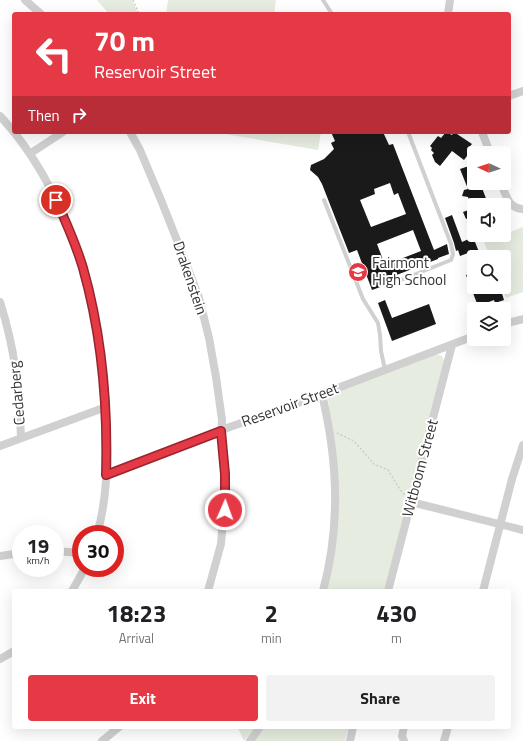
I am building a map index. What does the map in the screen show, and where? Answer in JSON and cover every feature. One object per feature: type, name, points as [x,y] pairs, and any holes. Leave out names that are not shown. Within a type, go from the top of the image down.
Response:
[{"type":"street","points":[[25,0],[39,12]]},
{"type":"street","points":[[448,12],[450,0]]},
{"type":"street","points":[[511,95],[523,91]]},
{"type":"street","points":[[0,116],[12,130]]},
{"type":"street","points":[[16,134],[31,153],[56,200],[71,234],[82,267],[97,332],[106,407],[106,475],[99,525]]},
{"type":"street","points":[[31,153],[60,134]]},
{"type":"street","name":"Drakenstein","points":[[131,134],[140,150],[164,207],[199,298],[209,338],[216,377],[222,420],[221,431],[225,474],[225,510],[217,561],[209,589]]},
{"type":"street","points":[[483,134],[487,146]]},
{"type":"street","points":[[504,190],[510,203],[517,208],[523,209]]},
{"type":"street","name":"Cedarberg","points":[[0,302],[16,362],[20,396],[21,437]]},
{"type":"street","points":[[511,322],[523,319]]},
{"type":"street","name":"Reservoir Street","points":[[106,475],[227,428],[467,339]]},
{"type":"street","name":"Witboom Street","points":[[389,589],[452,345]]},
{"type":"street","points":[[322,393],[330,429],[334,470],[334,523],[324,589]]},
{"type":"street","points":[[0,446],[106,407]]},
{"type":"street","points":[[484,589],[512,479],[523,445]]},
{"type":"street","points":[[411,502],[523,530]]},
{"type":"street","points":[[0,556],[12,554]]},
{"type":"street","points":[[73,589],[80,577]]},
{"type":"street","points":[[0,659],[12,652]]},
{"type":"street","points":[[102,741],[117,729]]},
{"type":"street","points":[[250,741],[259,729]]},
{"type":"street","points":[[350,741],[353,729]]},
{"type":"street","points":[[404,729],[402,736],[404,741]]},
{"type":"street","points":[[444,741],[447,729]]},
{"type":"lane","points":[[323,0],[331,12]]},
{"type":"lane","points":[[386,286],[451,260],[453,254],[438,206],[409,134]]},
{"type":"lane","points":[[324,200],[363,299],[378,323],[385,370]]},
{"type":"path","points":[[134,0],[138,12]]},
{"type":"path","points":[[330,429],[354,441],[374,464],[388,470],[401,491],[411,502]]},
{"type":"shaded area","points":[[97,0],[132,0],[137,12],[107,12]]},
{"type":"shaded area","points":[[168,0],[276,0],[274,12],[166,12]]},
{"type":"shaded area","points":[[225,134],[321,134],[318,150]]},
{"type":"shaded area","points":[[523,227],[523,292],[506,298],[504,294],[511,294],[511,250],[487,250],[484,242],[511,242],[511,232]]},
{"type":"shaded area","points":[[436,354],[442,356],[444,361],[386,589],[327,589],[336,546],[328,397],[330,394]]},
{"type":"shaded area","points":[[238,729],[254,729],[244,741]]},
{"type":"shaded area","points":[[263,729],[348,729],[345,741],[254,741]]},
{"type":"building","points":[[332,134],[384,134],[389,145],[393,144],[434,250],[447,244],[449,254],[381,281],[383,286],[372,290],[357,250],[349,253],[322,184],[318,177],[310,170],[311,165],[324,159],[334,149],[331,143],[335,141]],"holes":[[[390,183],[394,195],[398,193],[406,214],[371,227],[360,200],[375,194],[374,189]],[[413,230],[421,251],[385,265],[377,244]]]},
{"type":"building","points":[[444,134],[457,134],[472,144],[470,146],[467,146],[467,156],[464,160],[452,151],[440,166],[435,162],[432,155],[434,153],[430,146],[438,136],[441,138]]},
{"type":"building","points":[[467,167],[467,186],[460,169]]},
{"type":"building","points":[[464,190],[483,190],[486,198],[468,198],[462,196]]},
{"type":"building","points":[[467,211],[467,218],[466,219],[463,212]]},
{"type":"building","points":[[452,215],[462,242],[467,240],[467,242],[475,242],[478,250],[467,250],[467,253],[460,256],[458,250],[456,251],[445,218]]},
{"type":"building","points":[[473,294],[502,294],[504,300],[498,302],[495,302],[494,300],[489,302],[476,302]]},
{"type":"building","points":[[385,300],[392,318],[429,304],[436,324],[392,341],[378,303]]},
{"type":"place","name":"Fairmont High School","points":[[358,272]]},
{"type":"route","points":[[56,200],[71,234],[82,267],[94,313],[106,407],[106,475],[221,431],[225,474],[225,510]]}]
